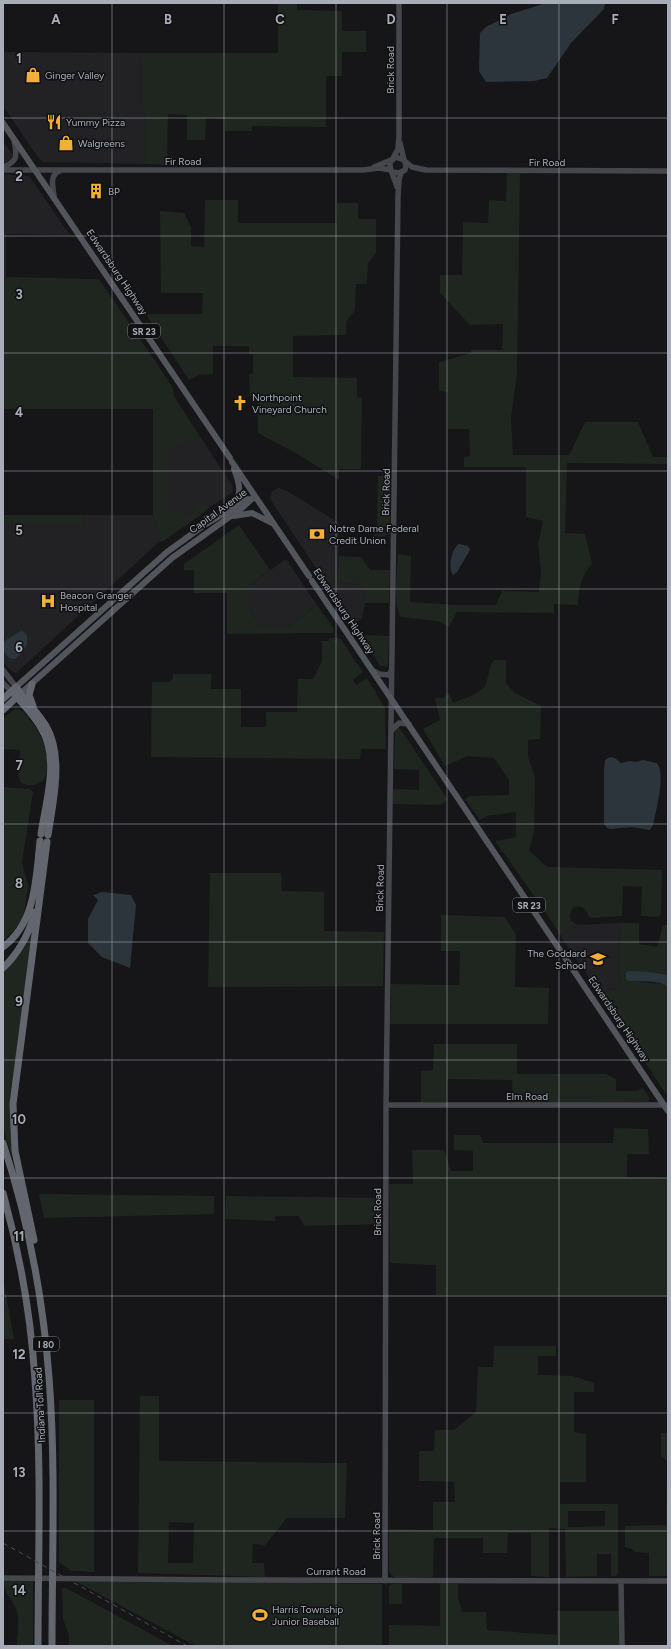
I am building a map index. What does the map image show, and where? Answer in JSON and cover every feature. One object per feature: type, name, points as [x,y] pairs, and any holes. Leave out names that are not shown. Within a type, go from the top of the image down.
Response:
[{"type":"highway","points":[[3,962],[20,940],[28,921],[56,771],[53,742],[48,730],[30,701],[29,696],[32,684]]},
{"type":"highway","points":[[16,693],[38,714]]},
{"type":"highway","points":[[16,693],[41,728],[49,748],[51,770],[38,916],[14,1085],[13,1121],[15,1151],[30,1220],[39,1273],[41,1304]]},
{"type":"highway","name":"Capital Avenue","points":[[3,700],[16,693]]},
{"type":"highway","name":"Capital Avenue","points":[[3,710],[16,693]]},
{"type":"highway","points":[[3,968],[19,950],[26,938],[39,897]]},
{"type":"highway","points":[[3,946],[10,942],[19,930],[32,901]]},
{"type":"highway","name":"Indiana Toll Road","points":[[3,1143],[26,1225],[41,1304],[47,1348],[51,1405],[52,1646]]},
{"type":"highway","name":"Indiana Toll Road","points":[[3,1193],[21,1272],[33,1355],[38,1438],[38,1646]]},
{"type":"main road","name":"Edwardsburg Highway","points":[[3,123],[54,196],[667,1107]]},
{"type":"main road","points":[[227,515],[239,495],[238,480],[231,460]]},
{"type":"main road","name":"Capital Avenue","points":[[16,693],[32,684],[172,558],[227,515],[255,496]]},
{"type":"main road","points":[[227,515],[252,513],[274,524]]},
{"type":"main road","name":"Capital Avenue","points":[[16,693],[167,552],[190,535],[227,515]]},
{"type":"street","name":"Brick Road","points":[[392,159],[398,149],[399,136],[399,3]]},
{"type":"street","name":"Brick Road","points":[[399,136],[405,161]]},
{"type":"street","points":[[3,167],[14,162],[16,158],[14,139]]},
{"type":"street","points":[[399,157],[405,161],[406,168],[402,172],[397,173],[392,171],[390,165],[392,159],[399,157]]},
{"type":"street","name":"Fir Road","points":[[362,170],[392,159]]},
{"type":"street","name":"Fir Road","points":[[405,161],[412,167],[426,170]]},
{"type":"street","name":"Fir Road","points":[[3,170],[362,170],[379,168],[392,171]]},
{"type":"street","points":[[54,196],[52,178],[55,173],[62,170]]},
{"type":"street","name":"Fir Road","points":[[402,172],[426,170],[668,171]]},
{"type":"street","name":"Brick Road","points":[[392,171],[398,196]]},
{"type":"street","name":"Brick Road","points":[[385,1581],[386,1105],[398,196],[399,180],[402,172]]},
{"type":"street","points":[[372,670],[385,676],[391,674],[392,669]]},
{"type":"street","points":[[3,670],[16,693]]},
{"type":"street","points":[[3,683],[16,693]]},
{"type":"street","points":[[391,731],[399,723],[409,724]]},
{"type":"street","name":"Elm Road","points":[[386,1105],[667,1107]]},
{"type":"street","name":"Currant Road","points":[[3,1578],[385,1581],[668,1581]]},
{"type":"street","points":[[621,1581],[622,1646]]},
{"type":"shaded area","points":[[278,3],[297,3],[297,10],[342,11],[342,31],[366,31],[366,52],[342,52],[342,76],[326,76],[326,127],[252,126],[252,131],[225,131],[225,119],[206,118],[205,140],[187,140],[187,115],[168,114],[167,165],[145,164],[146,109],[142,109],[141,53],[278,53]]},
{"type":"shaded area","points":[[546,3],[605,3],[604,9],[571,43],[547,78],[534,81],[486,82],[479,71],[480,33],[486,27],[511,14]]},
{"type":"shaded area","points":[[3,52],[141,53],[142,108],[146,109],[145,164],[43,162],[37,156],[3,106]]},
{"type":"shaded area","points":[[3,141],[13,155],[11,160],[3,163]]},
{"type":"shaded area","points":[[507,173],[520,173],[517,374],[511,418],[513,455],[569,455],[585,422],[638,422],[653,457],[668,457],[668,464],[567,463],[565,533],[585,534],[592,564],[583,578],[578,605],[554,604],[554,613],[457,612],[449,627],[438,621],[401,617],[397,606],[396,597],[398,554],[411,556],[410,602],[455,605],[496,605],[502,591],[539,592],[541,571],[538,544],[543,521],[526,517],[526,467],[464,467],[464,457],[470,456],[469,429],[448,429],[448,392],[439,391],[439,362],[471,353],[471,350],[502,350],[503,324],[470,325],[440,293],[440,275],[462,275],[463,222],[488,223],[489,200],[506,201]]},
{"type":"shaded area","points":[[3,174],[29,176],[70,235],[6,234],[6,277],[3,281]]},
{"type":"shaded area","points":[[205,200],[238,200],[238,223],[337,223],[337,203],[358,203],[358,219],[376,219],[376,253],[368,263],[367,284],[356,284],[355,310],[346,322],[346,335],[293,336],[293,377],[357,378],[357,397],[362,398],[361,469],[339,469],[339,480],[299,455],[258,433],[257,396],[250,396],[249,374],[253,374],[253,354],[249,354],[249,346],[213,346],[213,374],[199,375],[189,380],[146,314],[202,314],[203,293],[161,293],[160,211],[184,213],[191,227],[191,246],[204,247]]},
{"type":"shaded area","points":[[6,277],[99,279],[172,386],[174,396],[199,435],[167,451],[167,511],[181,511],[182,515],[194,515],[194,503],[202,503],[210,507],[162,542],[160,541],[159,530],[153,515],[153,409],[3,409],[3,281]]},
{"type":"shaded area","points":[[199,435],[232,485],[233,492],[210,507],[202,503],[194,515],[181,515],[181,511],[167,511],[167,451]]},
{"type":"shaded area","points":[[378,476],[391,476],[390,534],[381,537],[373,536],[377,532]]},
{"type":"shaded area","points":[[279,488],[289,492],[339,523],[338,582],[356,584],[364,588],[365,603],[362,618],[354,625],[270,499],[272,491]]},
{"type":"shaded area","points":[[3,515],[84,515],[83,525],[3,525]]},
{"type":"shaded area","name":"Beacon Granger Hospital","points":[[84,515],[153,515],[159,526],[161,534],[160,541],[16,673],[11,671],[3,662],[3,525],[83,525]]},
{"type":"shaded area","points":[[239,525],[270,570],[247,587],[247,605],[260,625],[269,629],[285,629],[317,605],[334,629],[333,633],[227,634],[227,593],[194,593],[194,570],[184,570],[184,564]]},
{"type":"shaded area","points":[[459,544],[468,546],[470,550],[457,572],[453,575],[451,572],[451,559],[456,546]]},
{"type":"shaded area","points":[[339,556],[361,557],[370,570],[390,570],[389,603],[365,603],[364,588],[356,584],[338,582]]},
{"type":"shaded area","points":[[286,559],[317,605],[285,629],[269,630],[260,625],[247,605],[247,587]]},
{"type":"shaded area","points":[[21,631],[27,636],[27,645],[21,654],[15,659],[9,658],[3,650],[3,642]]},
{"type":"shaded area","points":[[361,635],[389,636],[387,667],[380,666]]},
{"type":"shaded area","points":[[329,638],[340,638],[363,672],[353,680],[356,685],[367,678],[385,708],[386,749],[361,749],[360,759],[151,757],[152,682],[169,682],[173,679],[173,674],[211,674],[211,689],[241,689],[241,727],[266,727],[266,712],[297,712],[298,679],[313,679],[322,661],[322,641],[329,641]]},
{"type":"shaded area","points":[[494,660],[506,660],[506,683],[515,693],[541,706],[540,739],[528,740],[528,757],[535,777],[534,832],[529,850],[547,867],[662,870],[661,914],[659,917],[641,916],[642,887],[623,886],[622,916],[592,918],[589,917],[584,908],[574,907],[570,912],[570,918],[575,924],[578,925],[560,935],[545,911],[495,841],[516,837],[516,812],[487,816],[480,820],[465,799],[470,796],[509,795],[509,780],[494,758],[468,756],[445,766],[423,729],[440,720],[435,698],[444,698],[449,693],[453,703],[478,692],[487,681],[490,668]]},
{"type":"shaded area","points":[[15,709],[21,710],[37,729],[46,750],[47,772],[42,782],[38,784],[26,785],[20,781],[18,768],[20,750],[3,749],[3,718]]},
{"type":"shaded area","points":[[399,727],[448,800],[441,805],[393,804],[393,789],[419,790],[419,770],[394,769],[395,731]]},
{"type":"shaded area","points":[[610,757],[615,758],[621,763],[643,760],[657,763],[660,768],[661,776],[658,802],[653,825],[650,830],[632,827],[610,829],[604,824],[604,769],[605,760]]},
{"type":"shaded area","points":[[3,787],[30,789],[33,792],[22,862],[28,886],[25,907],[22,918],[16,928],[3,941]]},
{"type":"shaded area","points":[[210,873],[281,873],[282,891],[324,892],[324,931],[384,932],[383,986],[208,987]]},
{"type":"shaded area","points":[[102,892],[131,895],[136,905],[130,968],[102,957],[88,943],[88,919],[98,900],[93,895]]},
{"type":"shaded area","points":[[441,915],[505,917],[516,935],[515,987],[549,988],[548,1024],[390,1024],[391,984],[459,985],[460,951],[441,951]]},
{"type":"shaded area","name":"The Goddard School","points":[[620,923],[619,989],[598,991],[560,935],[578,925]]},
{"type":"shaded area","points":[[620,923],[639,923],[639,944],[657,947],[663,925],[668,925],[668,975],[648,972],[626,973],[626,979],[628,981],[664,984],[668,987],[668,1097],[598,991],[619,989]]},
{"type":"shaded area","points":[[33,931],[13,1080],[17,1172],[3,1129],[3,973],[22,952]]},
{"type":"shaded area","points":[[628,971],[668,975],[668,987],[664,984],[654,982],[628,981],[626,979],[626,973]]},
{"type":"shaded area","points":[[434,1044],[517,1044],[517,1074],[606,1074],[616,1079],[616,1091],[637,1091],[643,1088],[650,1099],[647,1102],[513,1103],[512,1080],[447,1079],[447,1102],[421,1102],[421,1071],[433,1070]]},
{"type":"shaded area","points":[[614,1128],[648,1129],[649,1154],[627,1154],[627,1177],[668,1178],[668,1295],[436,1295],[436,1265],[390,1263],[389,1184],[413,1184],[412,1150],[444,1150],[451,1171],[473,1171],[473,1151],[454,1150],[454,1135],[480,1135],[483,1143],[613,1143]]},
{"type":"shaded area","points":[[39,1194],[214,1196],[214,1214],[44,1218]]},
{"type":"shaded area","points":[[226,1196],[382,1198],[382,1224],[304,1226],[299,1216],[275,1216],[275,1221],[225,1219]]},
{"type":"shaded area","points":[[3,1278],[14,1339],[3,1339]]},
{"type":"shaded area","points":[[494,1346],[556,1346],[556,1356],[538,1356],[538,1375],[573,1376],[594,1383],[594,1392],[574,1392],[574,1432],[586,1434],[586,1482],[560,1482],[560,1504],[618,1504],[618,1574],[616,1576],[611,1576],[611,1554],[597,1554],[597,1576],[566,1577],[565,1529],[549,1528],[549,1577],[531,1576],[531,1533],[508,1533],[507,1553],[483,1553],[483,1538],[434,1538],[433,1577],[396,1578],[389,1571],[389,1529],[433,1530],[433,1502],[455,1502],[454,1482],[419,1481],[419,1451],[434,1451],[435,1430],[454,1430],[476,1412],[478,1367],[493,1367]],"holes":[[[568,1511],[605,1511],[605,1526],[568,1527]]]},
{"type":"shaded area","points":[[140,1396],[159,1396],[159,1461],[347,1463],[345,1518],[287,1518],[265,1545],[253,1544],[252,1563],[264,1563],[265,1577],[138,1573]],"holes":[[[169,1522],[194,1523],[193,1563],[168,1563]]]},
{"type":"shaded area","points":[[59,1400],[94,1400],[94,1572],[71,1571],[59,1562]]},
{"type":"shaded area","points":[[661,1433],[668,1433],[668,1576],[649,1576],[649,1553],[635,1552],[632,1549],[625,1547],[625,1526],[666,1525],[667,1461],[661,1456]]},
{"type":"shaded area","points":[[3,1580],[33,1581],[33,1646],[17,1646],[18,1615],[6,1592]]},
{"type":"shaded area","name":"Harris Township Junior Baseball","points":[[73,1580],[382,1584],[382,1646],[196,1646]]},
{"type":"shaded area","points":[[392,1584],[402,1584],[402,1604],[389,1604],[389,1586]]},
{"type":"shaded area","points":[[440,1584],[458,1584],[458,1598],[462,1612],[486,1612],[487,1630],[557,1635],[557,1611],[619,1611],[619,1646],[389,1646],[389,1625],[440,1626]]},
{"type":"shaded area","points":[[62,1588],[66,1588],[173,1646],[69,1646],[69,1636],[63,1618]]},
{"type":"railway","points":[[3,1543],[187,1646]]},
{"type":"place","name":"Ginger Valley","points":[[33,75]]},
{"type":"place","name":"Yummy Pizza","points":[[54,122]]},
{"type":"place","name":"Walgreens","points":[[66,143]]},
{"type":"place","name":"BP","points":[[96,191]]},
{"type":"place","name":"Northpoint Vineyard Church","points":[[240,403]]},
{"type":"place","name":"Notre Dame Federal Credit Union","points":[[317,534]]},
{"type":"place","name":"Beacon Granger Hospital","points":[[48,601]]},
{"type":"place","name":"The Goddard School","points":[[598,959]]},
{"type":"place","name":"Harris Township Junior Baseball","points":[[260,1615]]}]
